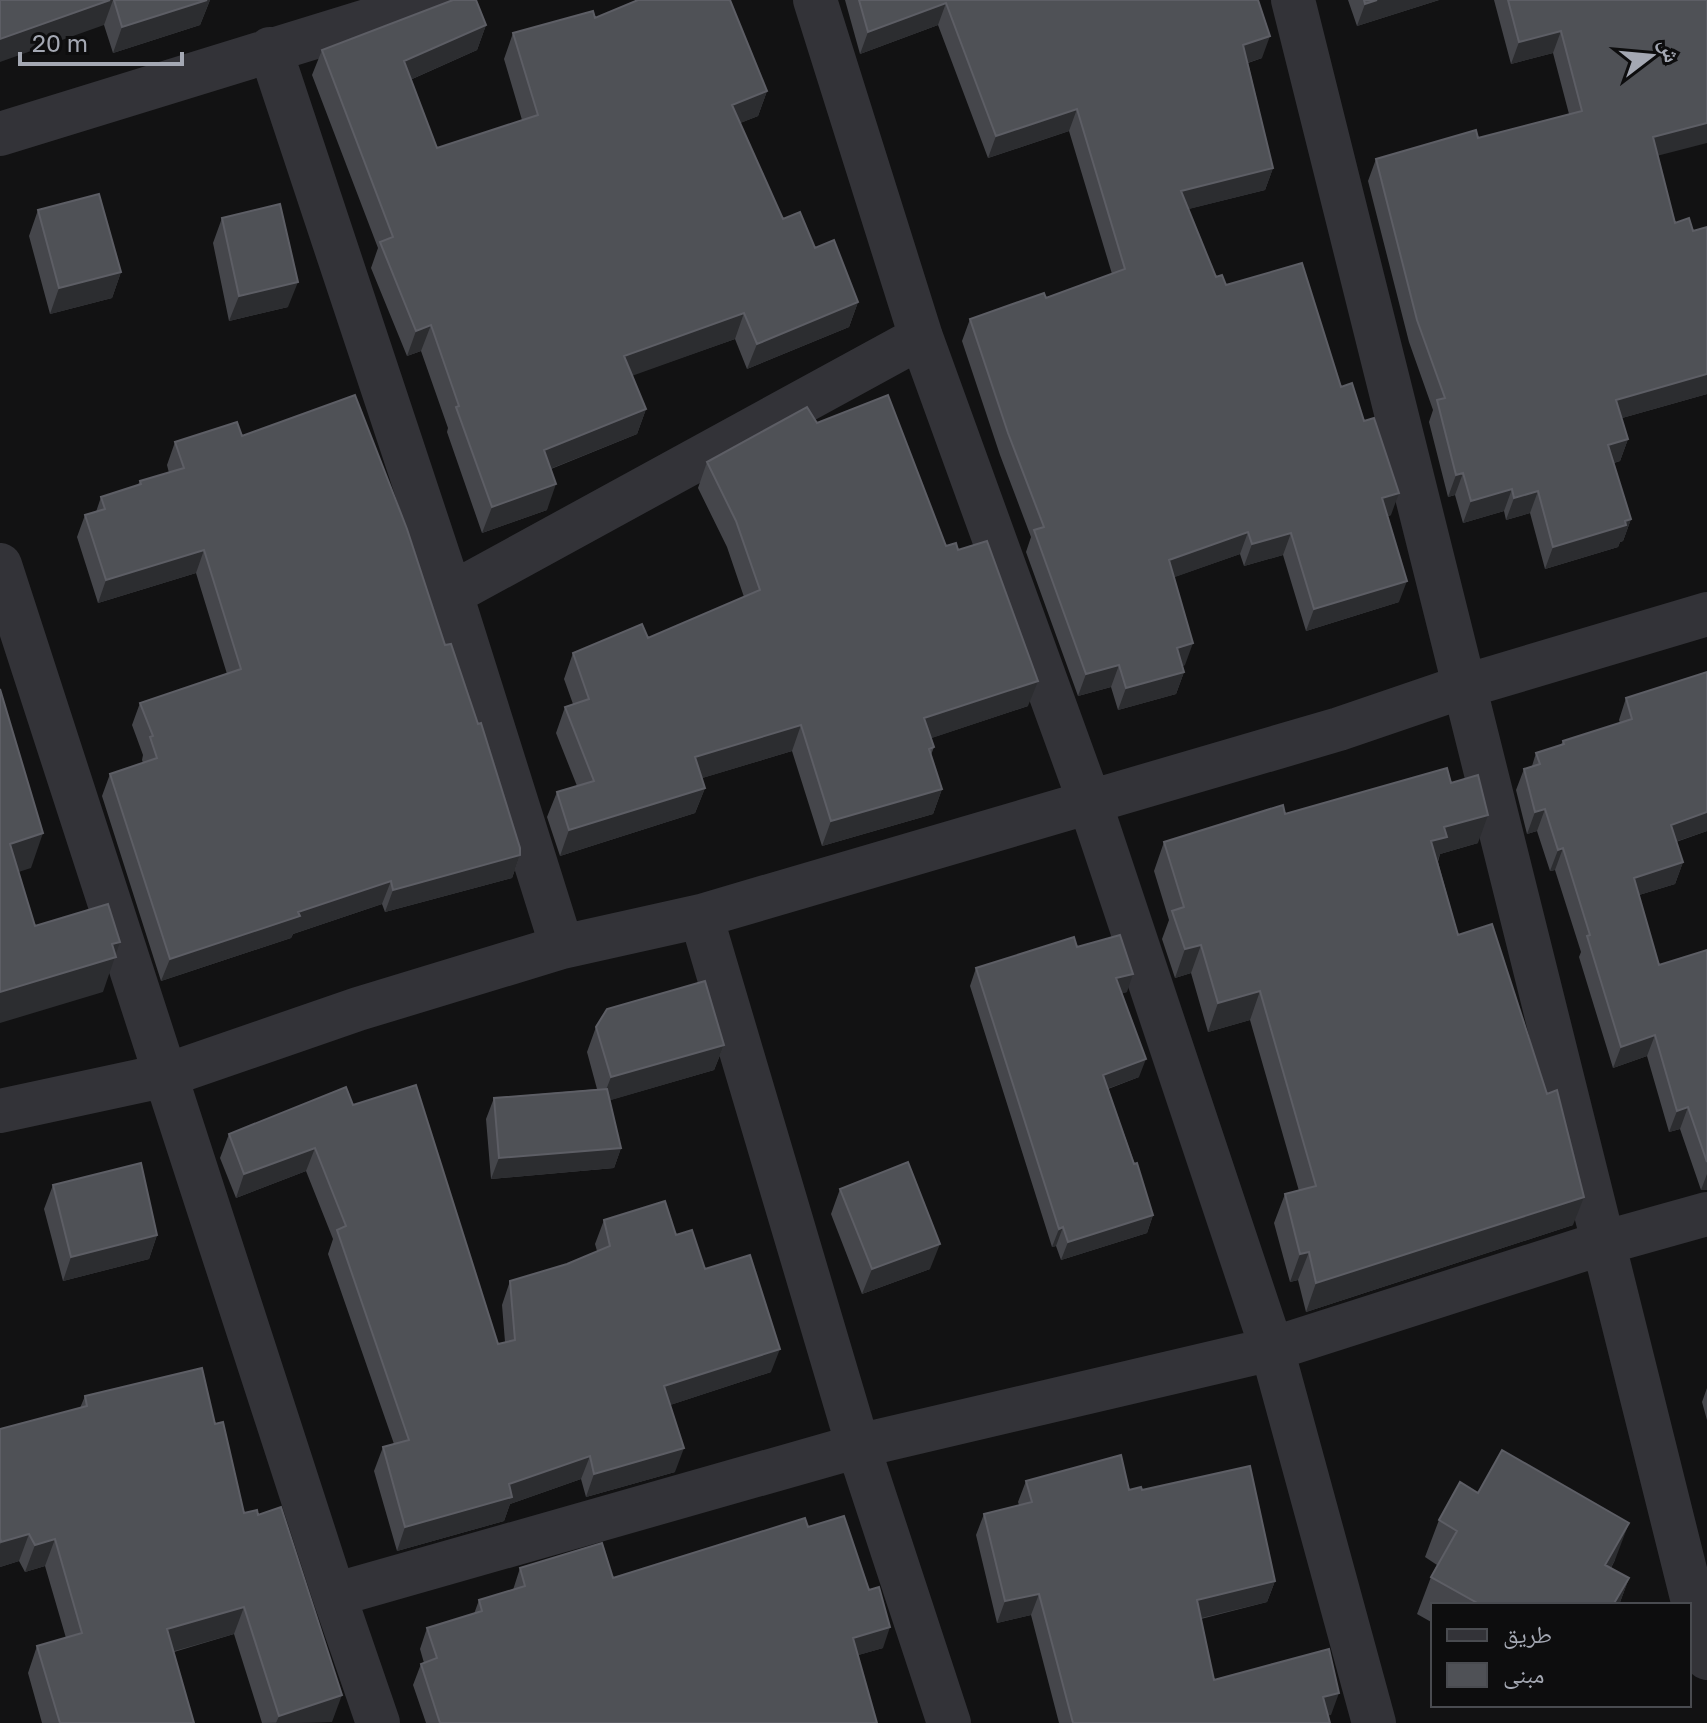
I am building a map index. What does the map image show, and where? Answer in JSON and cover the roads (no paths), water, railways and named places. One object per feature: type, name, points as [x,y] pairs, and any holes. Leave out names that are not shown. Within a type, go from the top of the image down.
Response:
[{"type":"street","points":[[0,134],[435,0]]},
{"type":"street","points":[[815,0],[921,337],[1090,803],[1272,1349],[1374,1723]]},
{"type":"street","points":[[1293,0],[1462,687],[1707,1658]]},
{"type":"street","points":[[270,49],[451,594],[562,947]]},
{"type":"street","points":[[451,594],[921,337]]},
{"type":"street","points":[[0,565],[378,1723]]},
{"type":"street","points":[[0,1111],[167,1075],[358,1009],[562,947],[701,916],[1090,803],[1707,614]]},
{"type":"street","points":[[701,916],[858,1446],[949,1723]]},
{"type":"street","points":[[334,1595],[858,1446],[1272,1349],[1603,1243],[1707,1214]]}]
